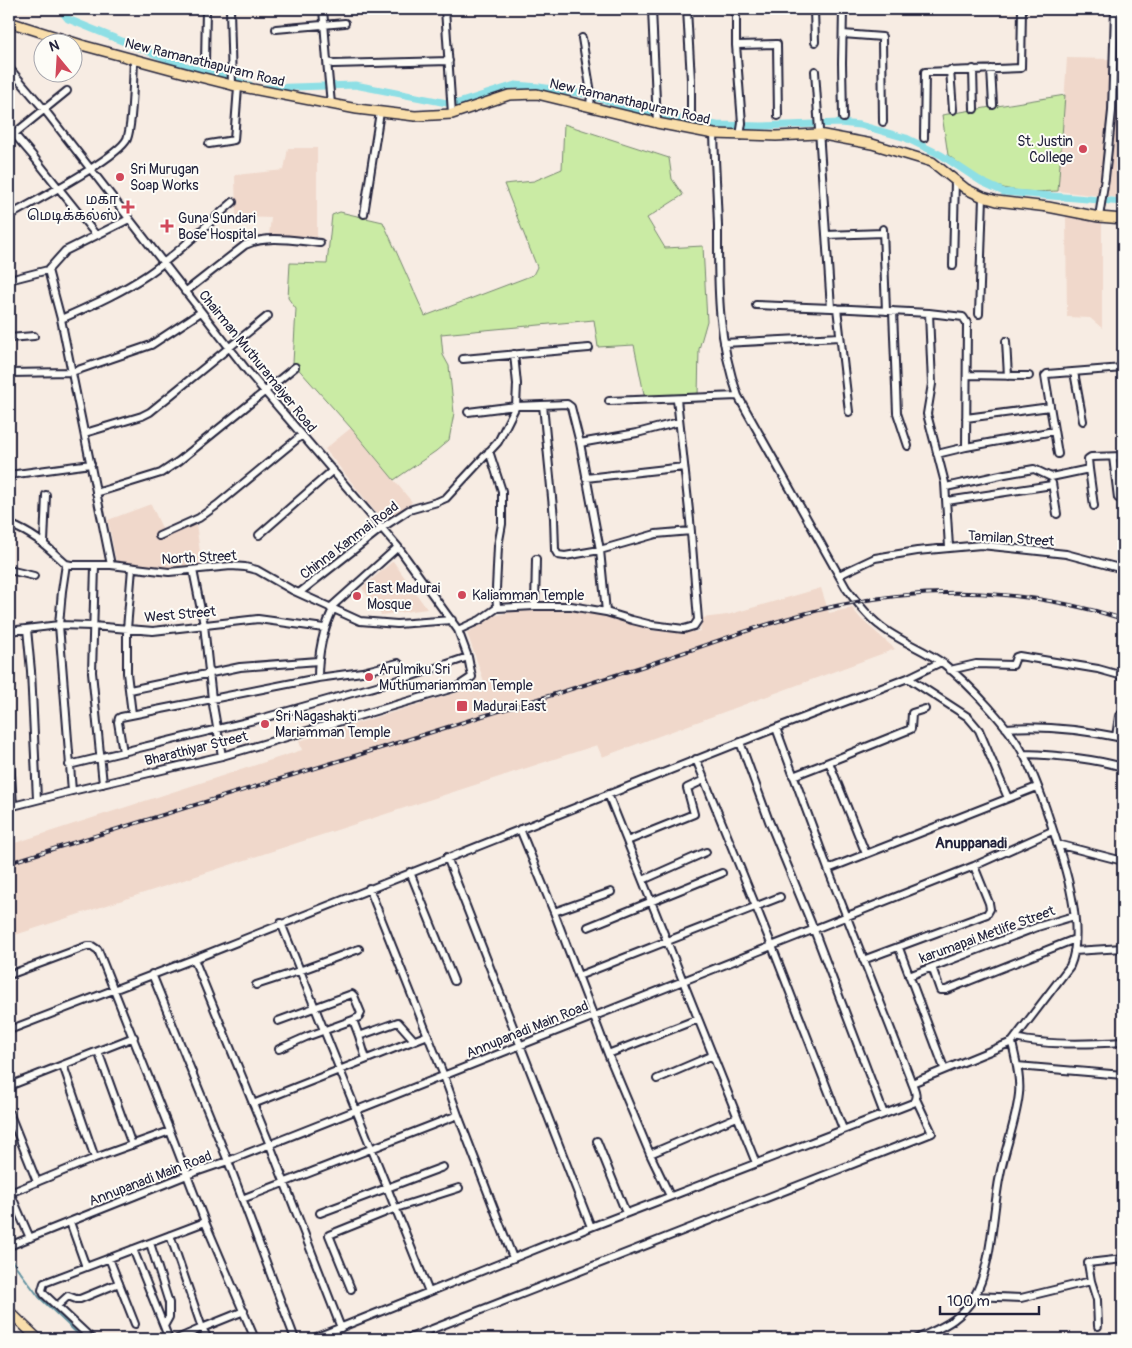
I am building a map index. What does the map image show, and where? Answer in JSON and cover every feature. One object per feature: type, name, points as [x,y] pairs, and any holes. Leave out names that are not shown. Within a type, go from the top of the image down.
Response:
[{"type":"main road","name":"New Ramanathapuram Road","points":[[9,22],[134,59],[331,104],[380,112],[416,116],[509,95],[537,94],[591,100],[714,134],[741,129],[818,127],[932,162],[966,189],[982,197],[997,201],[1048,207],[1123,220]]},
{"type":"main road","points":[[9,1311],[38,1339]]},
{"type":"street","points":[[205,64],[206,9]]},
{"type":"street","points":[[209,144],[234,140],[230,9]]},
{"type":"street","points":[[323,9],[331,104]]},
{"type":"street","points":[[445,9],[451,107]]},
{"type":"street","points":[[652,9],[657,117]]},
{"type":"street","points":[[687,9],[691,118]]},
{"type":"street","points":[[736,9],[741,129]]},
{"type":"street","points":[[814,9],[815,42]]},
{"type":"street","points":[[843,9],[843,118]]},
{"type":"street","points":[[924,138],[925,72],[1021,68],[1022,9]]},
{"type":"street","points":[[1099,217],[1112,111],[1115,9]]},
{"type":"street","points":[[276,29],[345,23]]},
{"type":"street","points":[[843,34],[882,37],[883,122]]},
{"type":"street","points":[[582,38],[591,100]]},
{"type":"street","points":[[736,45],[777,44],[778,116]]},
{"type":"street","points":[[9,216],[90,170],[124,145],[128,137],[134,59]]},
{"type":"street","points":[[327,61],[332,64],[449,60]]},
{"type":"street","name":"Chairman Muthuramaiyer Road","points":[[9,68],[230,348],[398,547],[458,630],[468,657],[472,677]]},
{"type":"street","points":[[991,69],[993,105]]},
{"type":"street","points":[[950,70],[953,110]]},
{"type":"street","points":[[973,70],[974,109]]},
{"type":"street","points":[[815,71],[826,235],[849,412]]},
{"type":"street","points":[[67,91],[44,110],[10,132],[96,235]]},
{"type":"street","points":[[364,214],[380,112]]},
{"type":"street","points":[[714,134],[718,225],[718,293],[724,344],[732,380],[738,396],[838,575],[868,616],[879,626],[941,662],[1006,728],[1023,754],[1037,787],[1069,880],[1075,939],[1070,966],[1013,1040],[1019,1095],[1009,1144],[1000,1174],[987,1263],[974,1296],[954,1321],[917,1339]]},
{"type":"street","points":[[953,266],[955,180]]},
{"type":"street","points":[[979,314],[982,197]]},
{"type":"street","points":[[61,319],[125,289],[163,263],[232,202]]},
{"type":"street","points":[[9,280],[48,270],[65,251],[129,220]]},
{"type":"street","points":[[826,235],[883,231],[897,414],[908,446]]},
{"type":"street","points":[[185,292],[245,245],[255,240],[267,239],[320,243]]},
{"type":"street","points":[[48,270],[61,319],[111,565]]},
{"type":"street","points":[[756,305],[929,313],[965,318],[968,323],[966,446]]},
{"type":"street","points":[[9,373],[72,372],[151,345],[201,312]]},
{"type":"street","points":[[929,313],[932,384],[927,414],[946,487],[950,547]]},
{"type":"street","points":[[85,433],[150,412],[268,316]]},
{"type":"street","points":[[9,338],[34,336]]},
{"type":"street","points":[[724,344],[840,337]]},
{"type":"street","points":[[1006,341],[1008,376]]},
{"type":"street","points":[[463,359],[589,348]]},
{"type":"street","points":[[514,354],[516,406]]},
{"type":"street","points":[[96,493],[161,473],[179,461],[295,367]]},
{"type":"street","points":[[1058,454],[1044,376],[1047,374],[1123,368]]},
{"type":"street","points":[[1074,372],[1083,422]]},
{"type":"street","points":[[967,375],[1029,376]]},
{"type":"street","points":[[609,402],[738,396]]},
{"type":"street","points":[[458,630],[480,620],[498,608],[535,606],[571,606],[606,612],[652,625],[684,629],[694,626],[698,620],[677,399]]},
{"type":"street","points":[[468,412],[516,406],[567,404],[571,407],[580,443],[600,550],[606,612]]},
{"type":"street","points":[[543,405],[554,518],[555,550],[558,554],[565,556],[600,550],[656,534],[691,532]]},
{"type":"street","name":"Chinna Kanmai Road","points":[[299,593],[383,528],[413,509],[446,498],[498,442],[516,406]]},
{"type":"street","points":[[966,418],[1050,408]]},
{"type":"street","points":[[580,443],[637,433],[679,422]]},
{"type":"street","points":[[938,454],[966,446],[1054,431]]},
{"type":"street","points":[[159,536],[199,518],[302,435]]},
{"type":"street","points":[[490,451],[502,491],[502,524],[498,546],[496,589],[498,608]]},
{"type":"street","points":[[1094,506],[1088,459],[1091,457],[1123,456]]},
{"type":"street","points":[[1113,457],[1118,498]]},
{"type":"street","points":[[9,475],[91,464]]},
{"type":"street","points":[[586,478],[684,466]]},
{"type":"street","points":[[946,487],[1034,469],[1051,477],[1089,470]]},
{"type":"street","points":[[259,534],[333,470]]},
{"type":"street","points":[[1051,477],[1057,514]]},
{"type":"street","points":[[947,501],[1052,485]]},
{"type":"street","points":[[44,543],[46,495]]},
{"type":"street","points":[[9,524],[27,531],[44,543],[66,564],[59,625],[72,791]]},
{"type":"street","name":"Tamilan Street","points":[[838,575],[875,558],[917,551],[981,545],[1066,554],[1123,570]]},
{"type":"street","points":[[318,678],[318,661],[324,628],[331,609],[398,547]]},
{"type":"street","points":[[535,606],[536,560]]},
{"type":"street","name":"North Street","points":[[66,564],[111,565],[163,572],[231,566],[245,567],[257,570],[352,619],[378,624],[452,620]]},
{"type":"street","points":[[95,566],[92,672],[103,784]]},
{"type":"street","points":[[132,568],[127,629],[132,714]]},
{"type":"street","points":[[9,570],[34,576]]},
{"type":"street","points":[[193,570],[204,625],[212,699],[222,756]]},
{"type":"street","name":"West Street","points":[[9,631],[59,625],[153,631],[258,619],[324,628]]},
{"type":"street","points":[[27,628],[37,799]]},
{"type":"street","points":[[950,670],[976,664],[1013,665],[1016,657],[1019,656],[1123,676]]},
{"type":"street","points":[[69,765],[217,730],[406,678],[468,657]]},
{"type":"street","points":[[130,690],[210,672],[267,664],[318,661]]},
{"type":"street","points":[[9,1030],[696,759],[908,678],[941,662]]},
{"type":"street","points":[[123,752],[118,720],[121,717],[132,714],[318,678],[362,672],[398,663],[402,667],[406,678]]},
{"type":"street","name":"Bharathiyar Street","points":[[11,806],[222,756],[457,687],[472,677]]},
{"type":"street","points":[[908,678],[975,723],[1008,798]]},
{"type":"street","points":[[793,776],[908,731],[912,727],[912,713],[925,709]]},
{"type":"street","points":[[1116,736],[1119,716],[1123,713]]},
{"type":"street","points":[[1006,728],[1026,727],[1097,732],[1123,738]]},
{"type":"street","points":[[408,1339],[932,1133],[916,1100],[912,1083],[828,869],[776,728]]},
{"type":"street","points":[[740,742],[884,1114]]},
{"type":"street","points":[[9,744],[11,806]]},
{"type":"street","points":[[1023,754],[1056,755],[1110,763],[1123,767]]},
{"type":"street","points":[[696,759],[772,946],[843,1129]]},
{"type":"street","points":[[829,762],[866,854]]},
{"type":"street","points":[[627,841],[694,814],[687,788],[704,780]]},
{"type":"street","points":[[828,869],[1037,787]]},
{"type":"street","points":[[608,794],[756,1163]]},
{"type":"street","points":[[520,829],[608,1054],[650,1154],[670,1196]]},
{"type":"street","name":"Annupanadi Main Road","points":[[9,1246],[814,930],[974,866],[1052,831]]},
{"type":"street","points":[[1057,844],[1123,861]]},
{"type":"street","points":[[643,880],[706,852]]},
{"type":"street","points":[[447,858],[591,1226]]},
{"type":"street","points":[[863,960],[987,914],[990,909],[974,866]]},
{"type":"street","points":[[410,872],[454,981]]},
{"type":"street","points":[[588,926],[722,873]]},
{"type":"street","points":[[369,888],[514,1258]]},
{"type":"street","points":[[554,912],[611,892]]},
{"type":"street","points":[[578,976],[780,897]]},
{"type":"street","name":"karumapai Metlife Street","points":[[910,976],[1037,927],[1074,916]]},
{"type":"street","points":[[280,923],[430,1292]]},
{"type":"street","points":[[932,967],[940,990],[946,990],[1075,939]]},
{"type":"street","points":[[9,975],[92,946],[98,950],[134,1037],[205,1222],[244,1311],[254,1339]]},
{"type":"street","points":[[256,985],[300,971],[359,948]]},
{"type":"street","name":"karumapai Metlife Street","points":[[899,948],[944,1068]]},
{"type":"street","points":[[1074,951],[1123,948]]},
{"type":"street","points":[[194,958],[270,1145],[341,1328]]},
{"type":"street","points":[[152,974],[228,1161],[295,1339]]},
{"type":"street","points":[[278,1021],[352,994],[360,1013],[359,1017],[353,1020],[279,1049]]},
{"type":"street","points":[[608,1054],[698,1019]]},
{"type":"street","points":[[353,1020],[366,1059]]},
{"type":"street","points":[[359,1036],[398,1022],[414,1040]]},
{"type":"street","points":[[253,1104],[340,1068],[428,1035]]},
{"type":"street","points":[[9,1086],[134,1037]]},
{"type":"street","points":[[912,1083],[1013,1040],[1087,1044],[1123,1042]]},
{"type":"street","points":[[98,1051],[132,1145]]},
{"type":"street","points":[[657,1079],[712,1055]]},
{"type":"street","points":[[62,1065],[95,1158]]},
{"type":"street","points":[[1017,1066],[1123,1075]]},
{"type":"street","points":[[312,1339],[591,1226],[913,1103],[916,1100]]},
{"type":"street","points":[[9,1112],[37,1182]]},
{"type":"street","points":[[242,1199],[458,1115]]},
{"type":"street","points":[[650,1154],[738,1117]]},
{"type":"street","points":[[30,1238],[9,1191],[170,1131]]},
{"type":"street","points":[[596,1141],[626,1213]]},
{"type":"street","points":[[320,1213],[443,1168]]},
{"type":"street","points":[[351,1290],[329,1235],[396,1208],[459,1188]]},
{"type":"street","points":[[70,1222],[86,1267]]},
{"type":"street","points":[[92,1339],[42,1290],[44,1283],[205,1222]]},
{"type":"street","points":[[170,1235],[202,1328],[208,1339]]},
{"type":"street","points":[[150,1243],[169,1304],[169,1316],[164,1326]]},
{"type":"street","points":[[134,1249],[169,1339]]},
{"type":"street","points":[[109,1258],[135,1324]]},
{"type":"street","points":[[1098,1326],[1097,1300],[1088,1263],[1123,1259]]},
{"type":"street","points":[[974,1296],[1021,1298],[1091,1281]]},
{"type":"street","points":[[57,1306],[68,1296],[76,1300],[80,1299],[119,1283]]},
{"type":"street","points":[[177,1339],[244,1311]]},
{"type":"shaded area","name":"St. Justin College","points":[[1067,58],[1111,59],[1109,108],[1101,196],[1058,191]]},
{"type":"shaded area","points":[[1114,111],[1123,112],[1123,199],[1106,196]]},
{"type":"shaded area","points":[[288,148],[317,148],[317,237],[269,235],[271,218],[236,217],[235,175],[284,170]]},
{"type":"shaded area","points":[[1066,216],[1102,220],[1102,328],[1090,318],[1067,317]]},
{"type":"shaded area","points":[[351,428],[412,502],[385,524],[325,449]]},
{"type":"shaded area","points":[[151,504],[166,537],[196,524],[202,566],[165,569],[119,565],[116,561],[108,520]]},
{"type":"shaded area","points":[[393,561],[427,609],[381,615],[362,588]]},
{"type":"shaded area","points":[[821,588],[829,613],[852,608],[861,619],[895,649],[602,757],[597,745],[9,937],[9,845],[302,750],[299,741],[485,684],[467,633],[494,616],[510,612],[572,610],[604,615],[654,631],[695,632],[700,631],[702,618],[727,615]]},
{"type":"green space","points":[[1065,95],[1058,191],[1022,191],[996,186],[977,176],[948,155],[942,115]]},
{"type":"green space","points":[[564,124],[669,158],[672,179],[683,195],[647,218],[665,248],[703,246],[707,321],[699,349],[698,396],[645,399],[634,345],[598,347],[594,320],[441,334],[443,355],[449,366],[454,413],[449,440],[394,480],[293,363],[296,309],[288,298],[290,263],[327,264],[332,215],[340,212],[383,222],[425,316],[533,275],[537,267],[504,184],[534,181],[562,169]]},
{"type":"waterway","points":[[60,9],[68,19],[139,48],[186,66],[250,85]]},
{"type":"waterway","points":[[263,88],[355,85],[447,103],[458,103],[515,85],[584,94],[655,115],[717,125],[762,126],[840,123],[860,125],[906,138],[941,155],[982,182],[1004,192],[1123,202]]},
{"type":"waterway","points":[[9,1257],[39,1297],[83,1339]]},
{"type":"railway","points":[[9,863],[603,679],[765,625],[836,606],[908,595],[980,593],[1052,601],[1123,619]]},
{"type":"place","name":"St. Justin College","points":[[1083,149]]},
{"type":"place","name":"Sri Murugan Soap Works","points":[[120,177]]},
{"type":"place","name":"மகா மெடிக்கல்ஸ்","points":[[128,207]]},
{"type":"place","name":"Guna Sundari Bose Hospital","points":[[167,226]]},
{"type":"place","name":"Kaliamman Temple","points":[[462,595]]},
{"type":"place","name":"East Madurai Mosque","points":[[357,596]]},
{"type":"place","name":"Arulmiku Sri Muthumariamman Temple","points":[[369,677]]},
{"type":"place","name":"Madurai East","points":[[462,706]]},
{"type":"place","name":"Sri Nagashakti Mariamman Temple","points":[[265,724]]},
{"type":"district","name":"Anuppanadi","points":[[971,843]]}]
